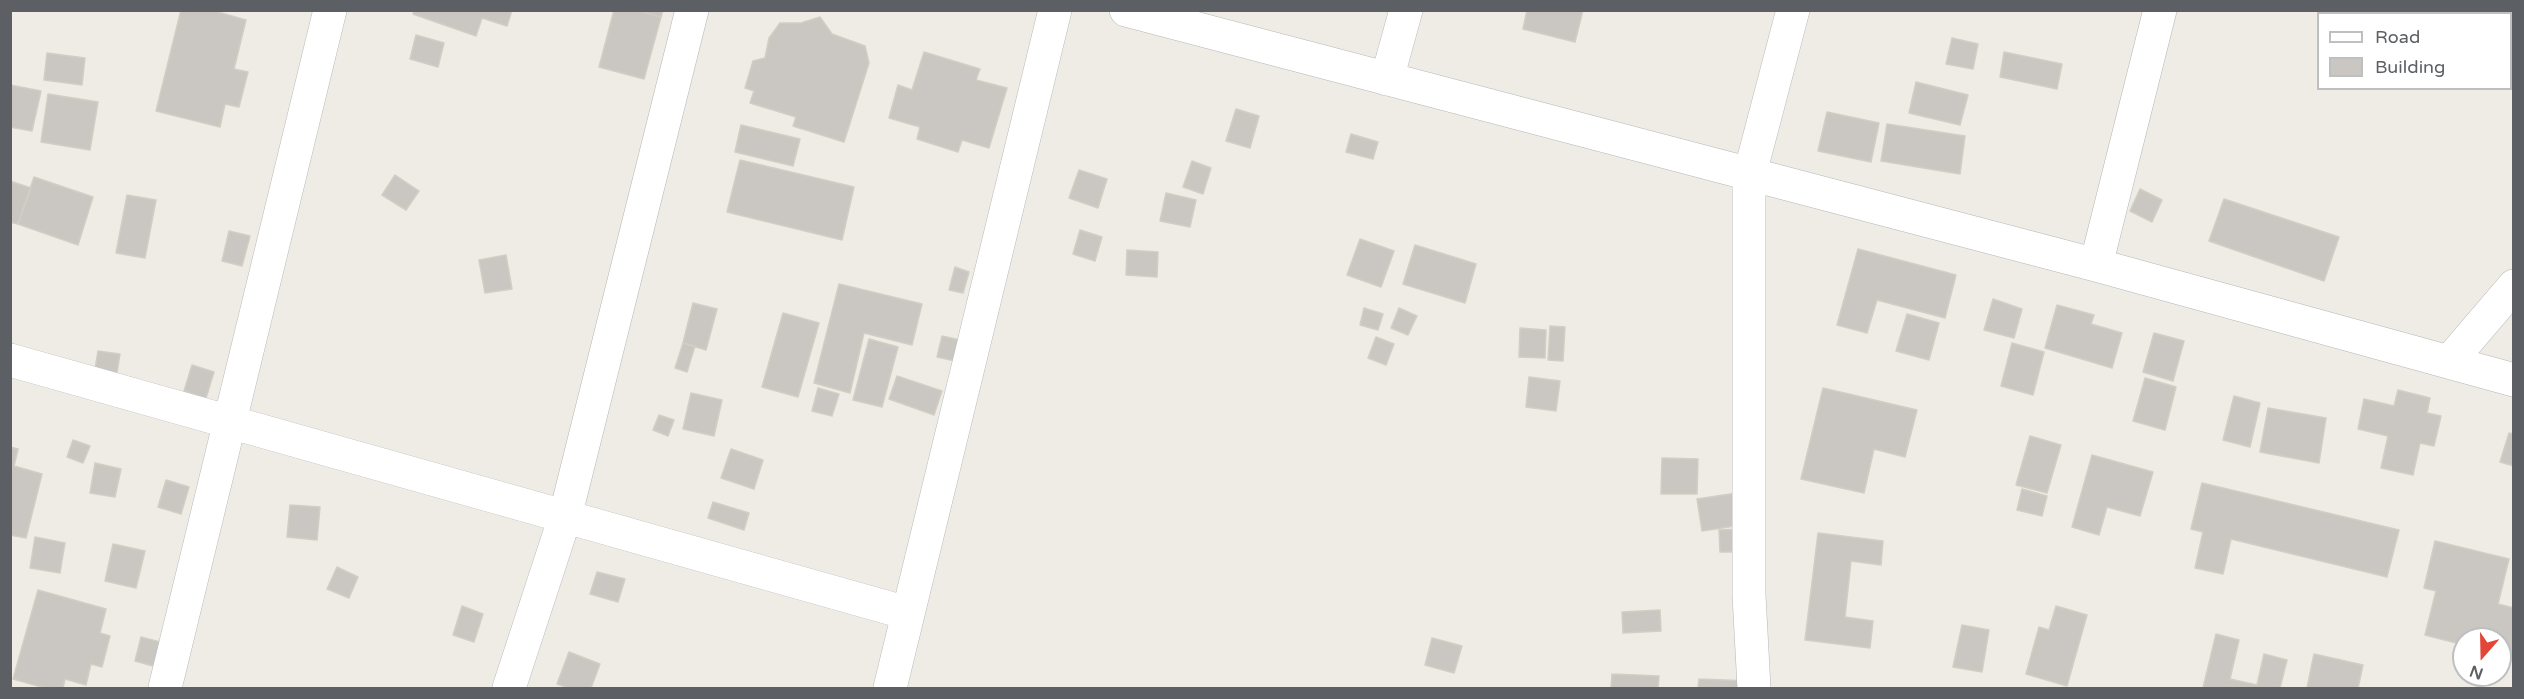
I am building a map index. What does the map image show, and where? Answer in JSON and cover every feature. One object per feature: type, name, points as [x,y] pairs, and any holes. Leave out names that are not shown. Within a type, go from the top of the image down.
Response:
[{"type":"street","points":[[165,688],[330,10]]},
{"type":"street","points":[[509,688],[565,517],[692,10]]},
{"type":"street","points":[[890,688],[1055,10]]},
{"type":"street","points":[[1126,10],[1749,177],[2096,265],[2514,380]]},
{"type":"street","points":[[1387,79],[1406,10]]},
{"type":"street","points":[[1754,688],[1749,595],[1749,177],[1793,10]]},
{"type":"street","points":[[2096,265],[2160,10]]},
{"type":"street","points":[[2449,362],[2514,286]]},
{"type":"street","points":[[10,360],[907,613]]},
{"type":"building","points":[[181,10],[211,10],[246,20],[234,69],[248,72],[239,107],[225,104],[220,127],[156,111]]},
{"type":"building","points":[[414,10],[512,10],[507,26],[482,18],[476,36],[413,14]]},
{"type":"building","points":[[614,10],[636,10],[661,17],[644,79],[599,67]]},
{"type":"building","points":[[636,10],[663,10],[661,17]]},
{"type":"building","points":[[1527,10],[1583,10],[1575,42],[1523,29]]},
{"type":"building","points":[[820,17],[832,34],[865,46],[869,63],[844,142],[793,126],[796,117],[750,103],[754,91],[745,88],[753,61],[765,58],[769,38],[780,23],[801,23]]},
{"type":"building","points":[[416,35],[444,43],[438,67],[410,59]]},
{"type":"building","points":[[1952,38],[1978,44],[1973,69],[1946,64]]},
{"type":"building","points":[[924,52],[980,69],[976,80],[1007,88],[989,148],[962,140],[958,152],[917,139],[920,127],[889,118],[898,85],[912,90]]},
{"type":"building","points":[[2004,52],[2062,64],[2057,89],[2000,77]]},
{"type":"building","points":[[47,53],[85,58],[82,85],[44,80]]},
{"type":"building","points":[[1916,82],[1968,95],[1960,125],[1909,113]]},
{"type":"building","points":[[10,85],[41,91],[32,131],[10,127]]},
{"type":"building","points":[[48,94],[98,102],[90,150],[41,142]]},
{"type":"building","points":[[1236,109],[1259,116],[1250,148],[1226,141]]},
{"type":"building","points":[[1827,112],[1879,123],[1871,162],[1818,151]]},
{"type":"building","points":[[1887,124],[1965,136],[1960,174],[1881,161]]},
{"type":"building","points":[[741,125],[800,139],[793,166],[735,152]]},
{"type":"building","points":[[1351,134],[1378,142],[1373,159],[1346,152]]},
{"type":"building","points":[[740,160],[854,187],[842,240],[727,212]]},
{"type":"building","points":[[1192,161],[1211,168],[1203,194],[1183,187]]},
{"type":"building","points":[[1079,170],[1107,179],[1098,208],[1069,198]]},
{"type":"building","points":[[395,175],[419,191],[406,210],[382,195]]},
{"type":"building","points":[[34,177],[93,197],[78,245],[18,224]]},
{"type":"building","points":[[10,181],[31,188],[18,224],[10,222]]},
{"type":"building","points":[[2140,189],[2162,200],[2152,222],[2130,211]]},
{"type":"building","points":[[1166,193],[1196,200],[1190,227],[1160,221]]},
{"type":"building","points":[[127,195],[156,200],[145,258],[116,253]]},
{"type":"building","points":[[2224,199],[2339,237],[2324,281],[2209,241]]},
{"type":"building","points":[[1080,230],[1102,237],[1095,261],[1073,254]]},
{"type":"building","points":[[229,231],[250,236],[242,266],[222,261]]},
{"type":"building","points":[[1360,239],[1394,251],[1381,287],[1347,275]]},
{"type":"building","points":[[1415,245],[1476,264],[1465,303],[1403,284]]},
{"type":"building","points":[[1858,249],[1956,275],[1945,318],[1877,300],[1867,333],[1837,325]]},
{"type":"building","points":[[1127,250],[1158,252],[1157,277],[1126,275]]},
{"type":"building","points":[[506,255],[512,289],[485,293],[479,260]]},
{"type":"building","points":[[955,267],[969,272],[963,293],[949,290]]},
{"type":"building","points":[[839,284],[922,304],[912,345],[864,333],[850,393],[814,383]]},
{"type":"building","points":[[1993,299],[2022,309],[2014,338],[1984,330]]},
{"type":"building","points":[[693,303],[717,309],[706,350],[683,343]]},
{"type":"building","points":[[2057,305],[2094,315],[2091,324],[2122,333],[2112,368],[2045,348]]},
{"type":"building","points":[[1364,308],[1383,314],[1378,330],[1360,325]]},
{"type":"building","points":[[1399,308],[1417,316],[1408,335],[1391,328]]},
{"type":"building","points":[[783,313],[819,323],[798,397],[762,387]]},
{"type":"building","points":[[1907,314],[1939,323],[1929,360],[1896,351]]},
{"type":"building","points":[[1550,326],[1565,327],[1563,361],[1548,360]]},
{"type":"building","points":[[1520,328],[1546,330],[1545,358],[1519,357]]},
{"type":"building","points":[[2154,333],[2184,341],[2173,381],[2143,372]]},
{"type":"building","points":[[942,336],[960,340],[955,361],[937,357]]},
{"type":"building","points":[[1376,337],[1394,344],[1386,365],[1368,358]]},
{"type":"building","points":[[869,339],[898,347],[882,407],[853,400]]},
{"type":"building","points":[[683,343],[695,346],[687,372],[675,368]]},
{"type":"building","points":[[2012,343],[2044,352],[2033,395],[2001,386]]},
{"type":"building","points":[[98,351],[120,354],[116,379],[94,375]]},
{"type":"building","points":[[192,365],[214,372],[206,398],[184,391]]},
{"type":"building","points":[[897,376],[942,391],[934,415],[889,399]]},
{"type":"building","points":[[1529,377],[1560,381],[1556,411],[1526,407]]},
{"type":"building","points":[[2145,378],[2176,387],[2165,430],[2133,421]]},
{"type":"building","points":[[818,388],[839,394],[832,416],[812,411]]},
{"type":"building","points":[[1823,388],[1917,410],[1905,457],[1874,449],[1864,493],[1801,479]]},
{"type":"building","points":[[2398,390],[2430,398],[2427,413],[2441,416],[2434,446],[2420,443],[2413,475],[2381,468],[2388,436],[2358,429],[2364,399],[2394,406]]},
{"type":"building","points":[[691,393],[722,400],[714,436],[683,429]]},
{"type":"building","points":[[2234,396],[2260,403],[2250,447],[2223,440]]},
{"type":"building","points":[[2268,408],[2326,418],[2319,463],[2260,452]]},
{"type":"building","points":[[659,415],[674,420],[668,436],[653,430]]},
{"type":"building","points":[[2509,433],[2514,434],[2514,466],[2500,462]]},
{"type":"building","points":[[2030,436],[2061,445],[2047,493],[2016,485]]},
{"type":"building","points":[[73,440],[90,446],[83,463],[67,457]]},
{"type":"building","points":[[10,447],[18,449],[14,466],[42,474],[26,538],[10,535]]},
{"type":"building","points":[[731,449],[763,460],[754,489],[721,478]]},
{"type":"building","points":[[2092,455],[2153,472],[2140,516],[2107,507],[2099,535],[2072,527]]},
{"type":"building","points":[[1662,458],[1698,459],[1697,494],[1661,494]]},
{"type":"building","points":[[95,463],[121,469],[115,497],[90,493]]},
{"type":"building","points":[[166,480],[189,487],[181,514],[158,507]]},
{"type":"building","points":[[2202,483],[2399,530],[2387,577],[2231,539],[2223,574],[2195,568],[2203,532],[2191,529]]},
{"type":"building","points":[[2022,489],[2047,496],[2042,516],[2017,510]]},
{"type":"building","points":[[1737,493],[1742,525],[1702,531],[1697,499]]},
{"type":"building","points":[[713,502],[749,513],[744,530],[708,518]]},
{"type":"building","points":[[290,505],[320,507],[317,540],[287,537]]},
{"type":"building","points":[[1740,529],[1740,552],[1720,552],[1719,530]]},
{"type":"building","points":[[1818,533],[1883,541],[1881,565],[1851,561],[1845,617],[1873,621],[1870,648],[1805,640]]},
{"type":"building","points":[[35,537],[65,543],[60,573],[30,568]]},
{"type":"building","points":[[2435,541],[2509,559],[2498,604],[2514,608],[2514,658],[2512,657],[2512,627],[2452,627],[2452,642],[2425,635],[2436,591],[2424,588]]},
{"type":"building","points":[[113,544],[145,551],[136,588],[105,581]]},
{"type":"building","points":[[337,567],[358,577],[349,598],[327,589]]},
{"type":"building","points":[[597,572],[625,579],[618,602],[590,594]]},
{"type":"building","points":[[38,590],[106,609],[100,633],[110,636],[102,667],[91,664],[86,685],[65,679],[63,688],[45,688],[13,679]]},
{"type":"building","points":[[462,606],[483,614],[474,642],[453,635]]},
{"type":"building","points":[[2056,606],[2087,615],[2067,686],[2026,674],[2039,627],[2049,630]]},
{"type":"building","points":[[1660,610],[1661,631],[1623,633],[1622,612]]},
{"type":"building","points":[[1962,625],[1989,630],[1982,672],[1953,667]]},
{"type":"building","points":[[2216,634],[2239,640],[2230,679],[2257,685],[2264,654],[2287,660],[2280,688],[2203,688]]},
{"type":"building","points":[[141,637],[160,642],[153,666],[135,661]]},
{"type":"building","points":[[1432,638],[1462,646],[1454,673],[1425,665]]},
{"type":"building","points":[[569,652],[600,664],[591,688],[569,688],[557,684]]},
{"type":"building","points":[[2314,654],[2363,665],[2358,688],[2307,688]]},
{"type":"building","points":[[1612,674],[1659,676],[1658,688],[1611,688]]},
{"type":"building","points":[[1699,679],[1750,681],[1749,688],[1698,688]]}]
